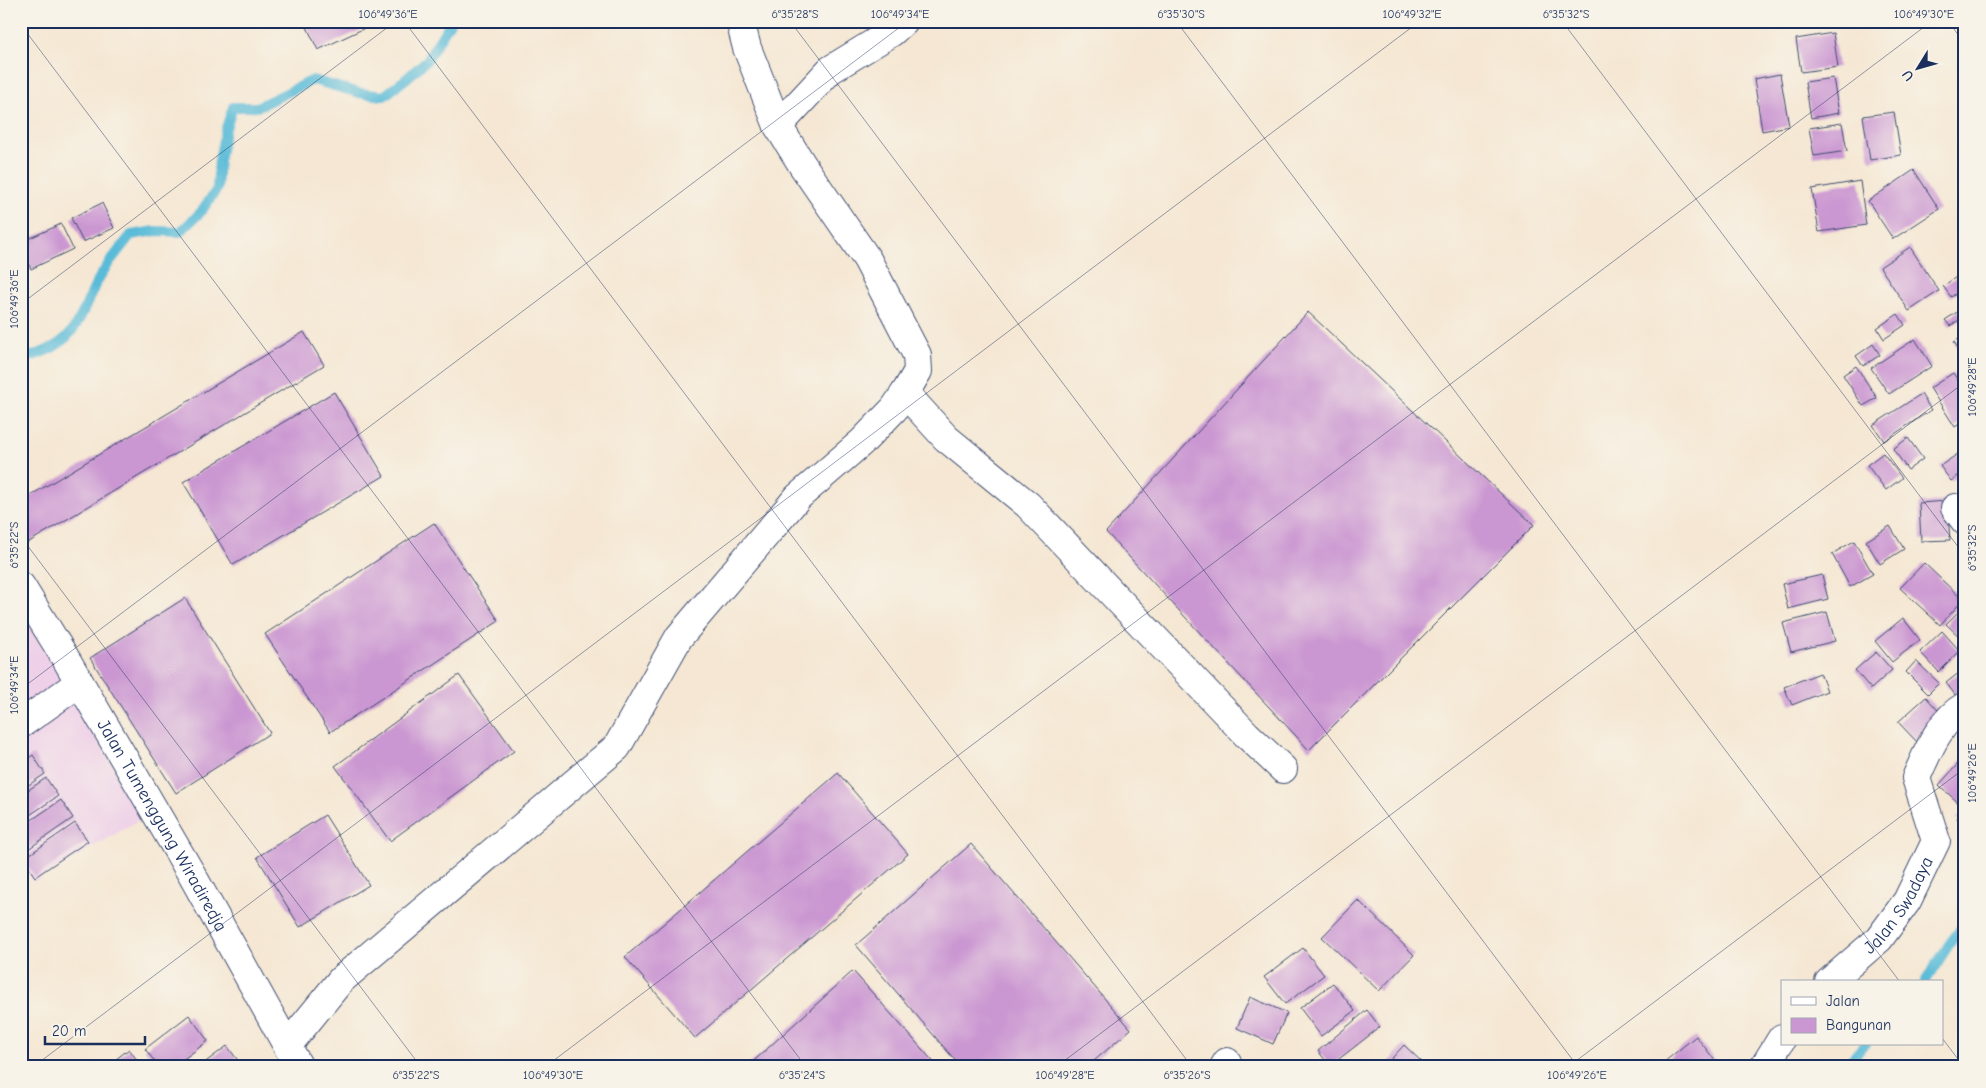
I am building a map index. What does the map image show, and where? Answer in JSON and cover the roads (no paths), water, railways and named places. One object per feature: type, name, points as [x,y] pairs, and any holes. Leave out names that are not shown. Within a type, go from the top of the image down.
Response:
[{"type":"street","points":[[294,1056],[340,980],[617,747],[679,637],[798,497],[863,441],[894,409],[918,371],[917,355],[867,259],[778,126],[747,48],[740,21]]},
{"type":"street","points":[[778,126],[830,70],[892,32],[904,21]]},
{"type":"street","points":[[905,393],[946,438],[1028,505],[1247,735],[1283,769]]},
{"type":"street","name":"Jalan Tumenggung Wiradiredja","points":[[21,586],[192,875],[294,1056]]},
{"type":"street","points":[[21,724],[79,682]]},
{"type":"street","name":"Jalan Swadaya","points":[[1832,980],[1879,939],[1907,901],[1936,841],[1916,778],[1928,750],[1954,712],[1965,706]]},
{"type":"street","points":[[1764,1067],[1781,1040]]},
{"type":"waterway","points":[[21,357],[43,352],[64,340],[72,332],[101,276],[131,235],[155,231],[180,232],[201,212],[217,189],[219,160],[225,131],[233,107],[257,107],[313,80],[359,93],[384,96],[427,60],[451,21]]},
{"type":"waterway","points":[[1926,980],[1965,923]]},
{"type":"waterway","points":[[1845,1067],[1863,1046]]}]
